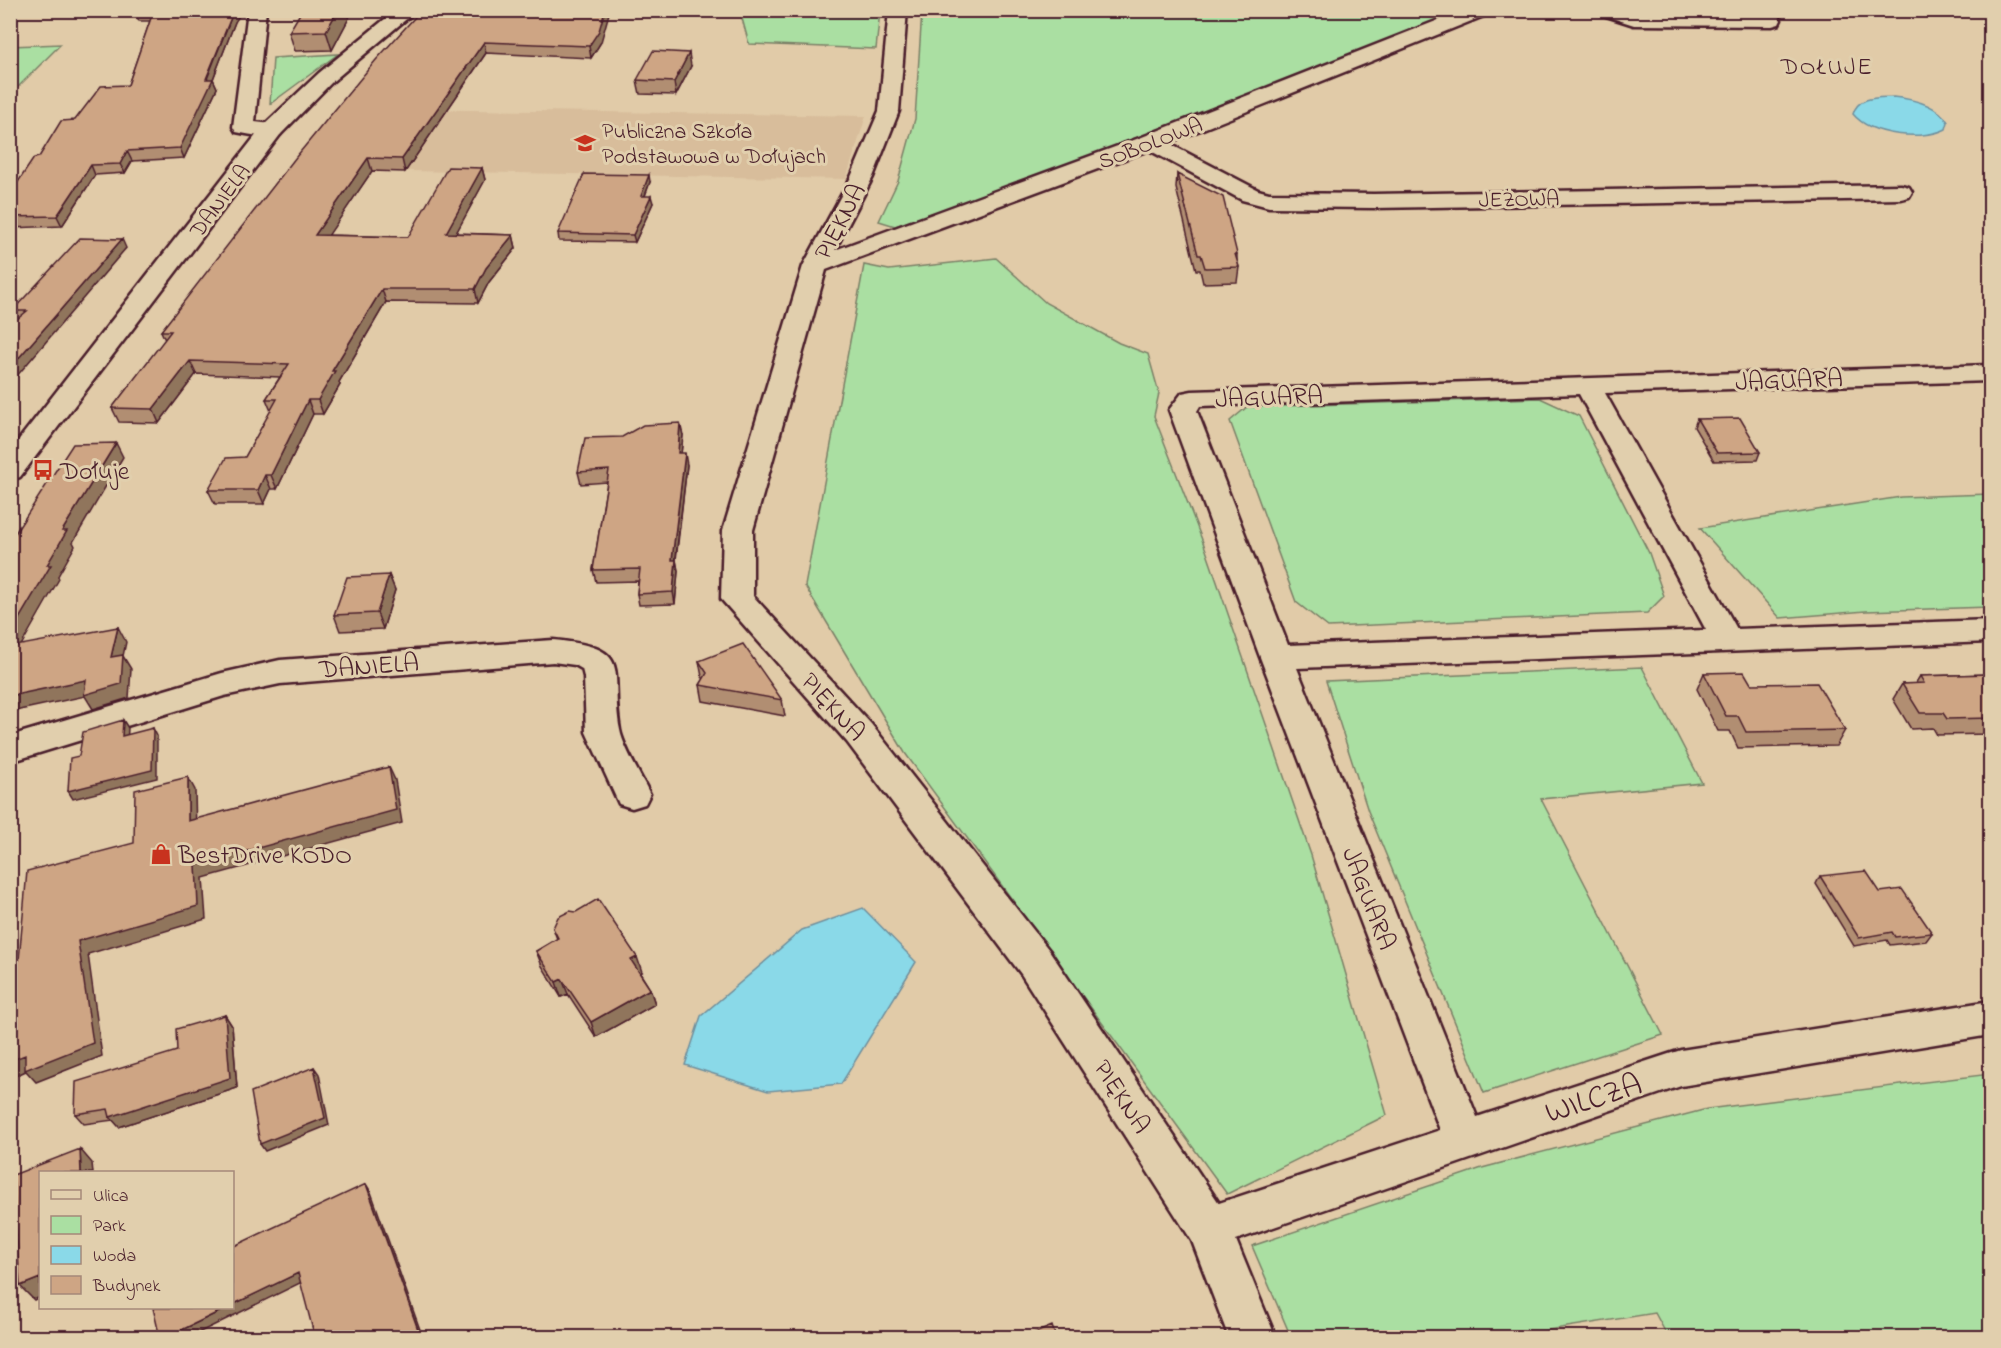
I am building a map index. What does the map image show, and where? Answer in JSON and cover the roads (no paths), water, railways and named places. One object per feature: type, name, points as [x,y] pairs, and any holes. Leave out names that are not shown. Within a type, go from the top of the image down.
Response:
[{"type":"street","points":[[257,10],[244,127],[272,130]]},
{"type":"street","name":"DANIELA","points":[[10,471],[272,130],[326,77],[408,10]]},
{"type":"street","name":"PIĘKNA","points":[[898,10],[889,111],[862,177],[815,266],[738,530],[737,599],[859,733],[1035,962],[1209,1228],[1253,1338]]},
{"type":"street","name":"SOBOLOWA","points":[[815,266],[1150,142],[1482,10]]},
{"type":"street","points":[[1607,10],[1634,20],[1772,20]]},
{"type":"street","name":"JEŻOWA","points":[[1150,142],[1250,195],[1269,200],[1374,201],[1901,192]]},
{"type":"street","name":"JAGUARA","points":[[1465,1140],[1276,657],[1183,410],[1192,399],[1213,397],[1990,373]]},
{"type":"street","points":[[1588,386],[1726,640]]},
{"type":"street","points":[[1276,657],[1990,631]]},
{"type":"street","name":"DANIELA","points":[[10,749],[222,685],[280,672],[553,651],[582,654],[596,662],[601,677],[603,732],[632,794]]},
{"type":"street","name":"WILCZA","points":[[1209,1228],[1681,1068],[1990,1018]]},
{"type":"water","points":[[1893,97],[1916,101],[1938,111],[1948,122],[1946,129],[1924,135],[1884,132],[1861,121],[1853,114],[1855,108],[1864,101]]},
{"type":"water","points":[[863,908],[916,962],[841,1084],[768,1091],[685,1065],[701,1016],[802,930]]},
{"type":"place","name":"Publiczna Szkoła Podstawowa w Dołujach","points":[[585,143]]},
{"type":"place","name":"Dołuje","points":[[43,470]]},
{"type":"place","name":"BestDrive KODO","points":[[161,854]]},
{"type":"district","name":"DOŁUJE","points":[[1827,66]]}]
